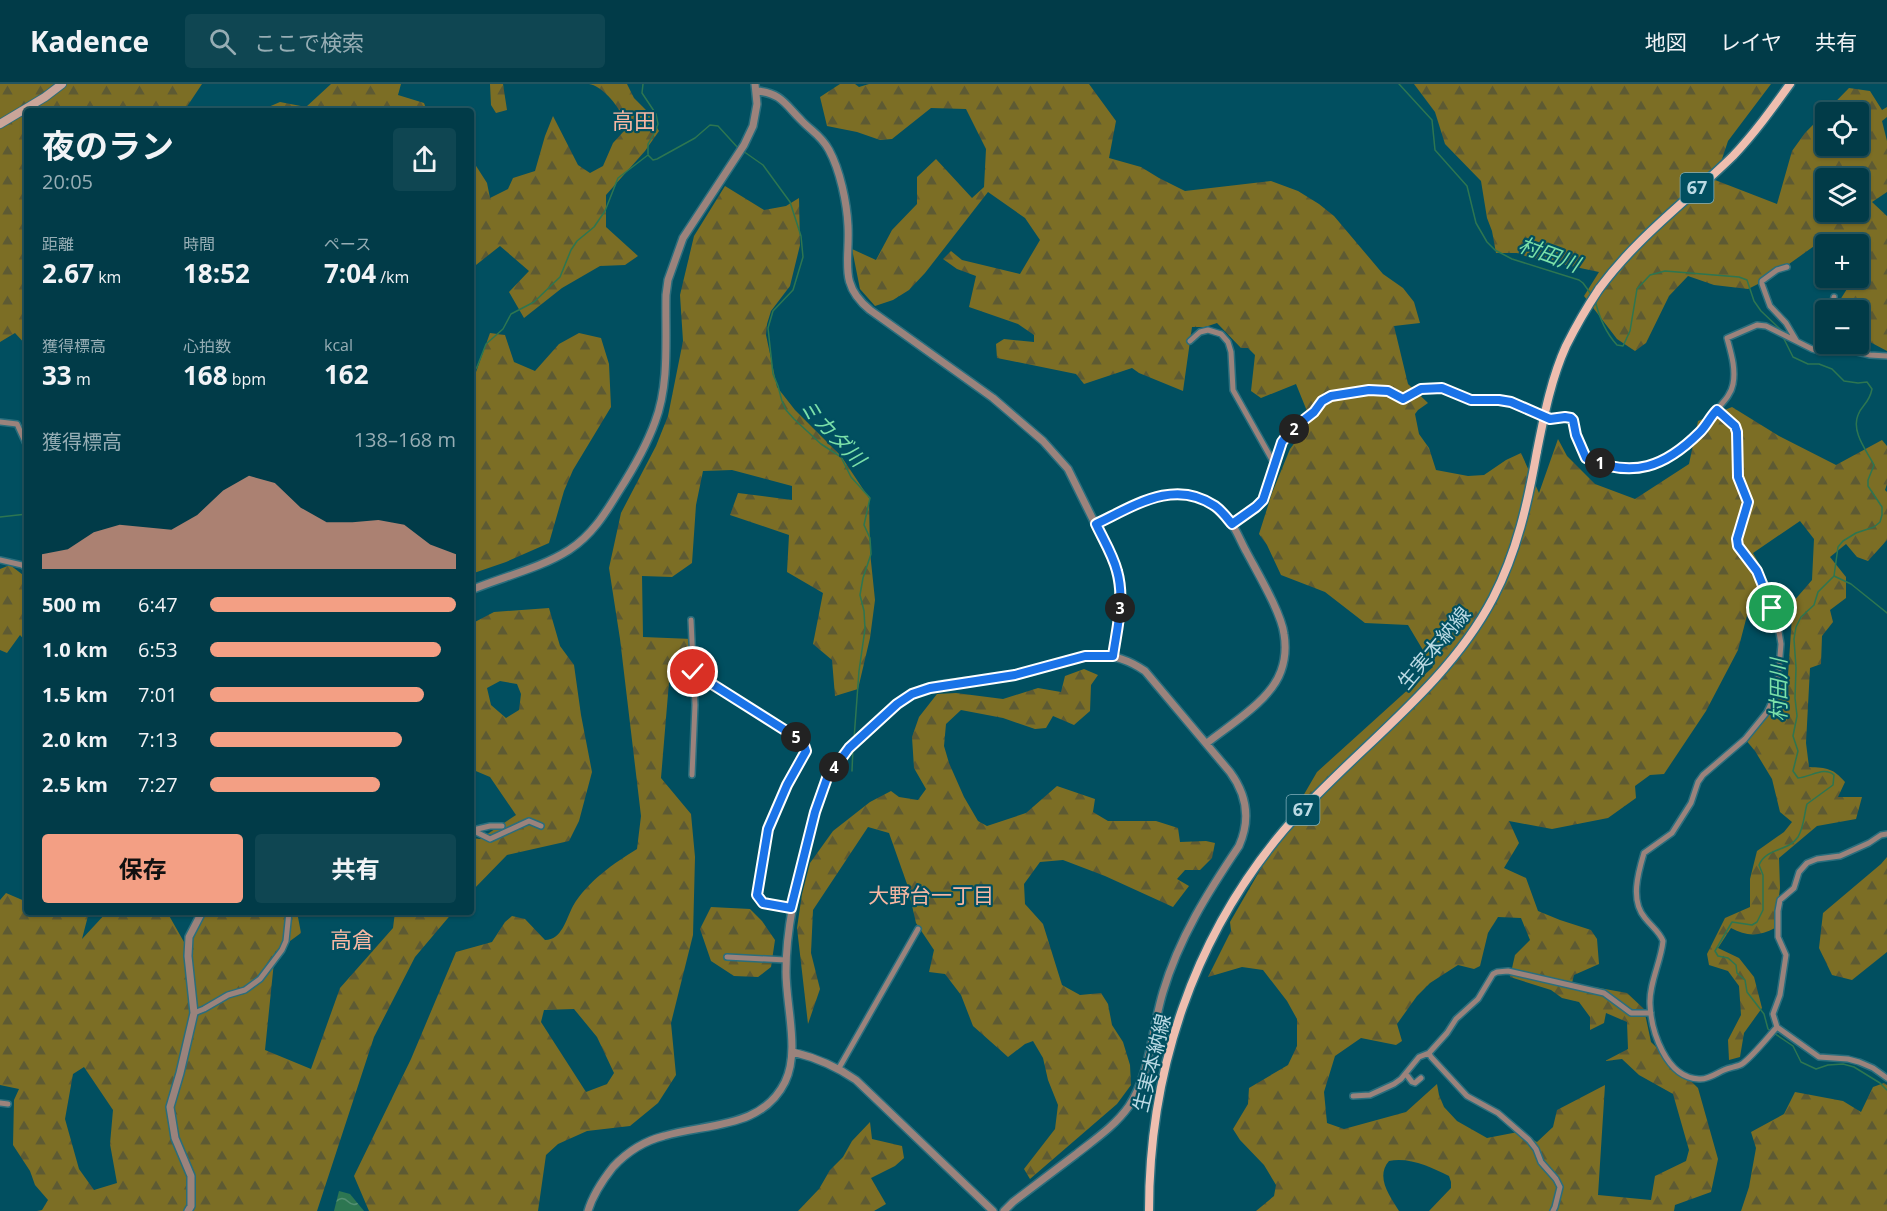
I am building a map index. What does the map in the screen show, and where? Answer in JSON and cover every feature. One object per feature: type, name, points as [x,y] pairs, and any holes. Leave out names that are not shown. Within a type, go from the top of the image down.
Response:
[{"type":"main road","points":[[27,108],[62,84]]},
{"type":"main road","name":"生実本納線","points":[[1149,1211],[1153,1133],[1164,1070],[1179,1016],[1204,954],[1238,893],[1284,830],[1315,796],[1422,691],[1473,632],[1492,599],[1513,554],[1526,511],[1545,411],[1558,366],[1576,328],[1599,289],[1623,258],[1650,230],[1740,148],[1790,84]]},
{"type":"main road","points":[[0,124],[24,110]]},
{"type":"street","points":[[474,589],[549,560],[568,551],[582,540],[595,528],[642,454],[656,422],[662,395],[668,280],[682,238],[749,135],[756,115],[756,87],[780,97],[803,122],[820,136],[830,150],[846,209],[847,266],[850,286],[857,298],[870,310],[993,398],[1043,441],[1068,469],[1118,573],[1120,611],[1113,656]]},
{"type":"street","points":[[1787,267],[1767,276],[1762,284],[1770,306],[1786,323],[1794,340]]},
{"type":"street","points":[[1232,524],[1263,500],[1282,442],[1291,430],[1314,412],[1322,401],[1331,396],[1369,390],[1388,391],[1403,399],[1421,389],[1442,388],[1471,400],[1511,402],[1550,419],[1571,418],[1586,458],[1611,467],[1647,468],[1667,458],[1699,434],[1725,400],[1733,386],[1735,368],[1728,338],[1757,325],[1766,326],[1815,350]]},
{"type":"street","points":[[1190,341],[1200,332],[1208,330],[1221,334],[1228,342],[1231,352],[1233,390],[1275,465]]},
{"type":"street","points":[[1866,354],[1887,356]]},
{"type":"street","points":[[1717,410],[1735,426],[1737,432],[1738,477],[1748,502],[1737,539],[1738,546],[1757,571],[1779,632],[1781,644],[1777,691],[1767,712],[1745,739],[1703,775],[1698,782],[1691,803],[1672,833],[1644,853],[1637,884],[1636,901],[1642,914],[1660,933],[1663,941],[1651,992],[1651,1013],[1657,1039],[1668,1059],[1682,1073],[1699,1079],[1706,1078],[1742,1063],[1777,1027]]},
{"type":"street","points":[[0,422],[17,424],[24,439]]},
{"type":"street","points":[[1096,524],[1155,496],[1175,494],[1196,496],[1217,507],[1232,524],[1280,620],[1285,635],[1284,659],[1276,681],[1269,691],[1207,743]]},
{"type":"street","points":[[0,561],[24,567]]},
{"type":"street","points":[[691,620],[694,736],[692,775]]},
{"type":"street","points":[[588,1211],[599,1186],[620,1161],[634,1149],[661,1137],[741,1120],[764,1108],[774,1099],[786,1080],[793,1052],[786,960],[791,908],[815,812],[827,778],[849,748],[897,704],[912,694],[930,688],[1015,675],[1085,656],[1113,656],[1145,671],[1239,784],[1247,811],[1244,834],[1239,846],[1198,909],[1183,939],[1164,990],[1137,1092],[1129,1106],[1102,1134],[1004,1211]]},
{"type":"street","points":[[693,672],[805,745],[806,751],[787,785],[768,829],[757,895],[763,903],[791,908]]},
{"type":"street","points":[[474,831],[490,839],[526,822],[534,822],[541,826]]},
{"type":"street","points":[[474,829],[502,826]]},
{"type":"street","points":[[1887,834],[1840,856],[1817,859],[1807,863],[1800,869],[1794,888],[1780,900],[1778,937],[1786,955],[1780,995],[1773,1014],[1777,1027],[1819,1057],[1859,1062],[1887,1078]]},
{"type":"street","points":[[188,1211],[191,1176],[175,1138],[170,1107],[194,1013],[188,956],[189,936],[200,915]]},
{"type":"street","points":[[194,1013],[204,1010],[228,995],[245,990],[260,979],[282,950],[286,941],[289,915]]},
{"type":"street","points":[[839,1068],[918,929]]},
{"type":"street","points":[[727,957],[786,960]]},
{"type":"street","points":[[1353,1096],[1373,1094],[1394,1084],[1406,1074],[1419,1057],[1430,1053],[1456,1019],[1478,999],[1489,980],[1497,972],[1508,971],[1604,993],[1631,1013],[1651,1013]]},
{"type":"street","points":[[793,1052],[814,1057],[839,1068],[856,1080],[993,1211]]},
{"type":"street","points":[[1430,1053],[1431,1057],[1467,1096],[1506,1119],[1536,1149],[1541,1162],[1560,1187],[1553,1211]]},
{"type":"street","points":[[1406,1074],[1415,1083],[1421,1078]]},
{"type":"street","points":[[0,1103],[8,1104]]},
{"type":"green space","points":[[0,84],[202,84],[186,108],[24,108],[24,343],[15,333],[0,342]]},
{"type":"green space","points":[[331,84],[401,84],[398,95],[424,103],[426,108],[266,108],[280,102],[306,107]]},
{"type":"green space","points":[[490,84],[503,84],[507,110],[496,113],[491,105]]},
{"type":"green space","points":[[589,84],[627,84],[634,98],[648,112],[659,131],[645,151],[606,195],[606,227],[638,256],[625,265],[600,266],[562,288],[524,318],[509,292],[529,271],[500,246],[476,265],[474,270],[474,163],[487,183],[490,198],[508,189],[513,178],[535,171],[553,116],[578,165],[590,173],[603,166],[613,143],[624,131],[617,106],[594,85]]},
{"type":"green space","points":[[840,84],[855,84],[859,87],[869,84],[1089,84],[1116,121],[1109,158],[1141,167],[1185,191],[1271,181],[1298,191],[1334,216],[1383,274],[1403,288],[1414,302],[1420,323],[1394,326],[1408,384],[1428,403],[1415,414],[1419,434],[1429,448],[1436,470],[1468,476],[1484,475],[1521,453],[1539,493],[1558,439],[1567,456],[1595,484],[1635,499],[1689,464],[1698,421],[1732,407],[1779,436],[1836,465],[1882,440],[1887,446],[1885,490],[1887,492],[1887,540],[1868,561],[1857,557],[1846,544],[1830,557],[1846,577],[1846,598],[1830,610],[1833,622],[1822,636],[1821,664],[1810,668],[1806,743],[1809,767],[1829,770],[1841,777],[1845,782],[1838,797],[1862,797],[1856,819],[1817,826],[1779,858],[1780,888],[1775,928],[1764,933],[1753,934],[1731,928],[1718,948],[1739,958],[1754,977],[1762,1008],[1744,1033],[1740,1057],[1729,1060],[1728,1040],[1741,1015],[1739,986],[1728,971],[1709,965],[1707,954],[1725,918],[1750,907],[1750,879],[1757,851],[1784,832],[1792,822],[1780,812],[1772,779],[1745,739],[1788,675],[1793,602],[1812,580],[1814,539],[1800,521],[1753,553],[1763,571],[1750,604],[1738,650],[1706,711],[1664,774],[1650,775],[1635,786],[1636,798],[1608,818],[1552,829],[1509,821],[1519,843],[1504,868],[1526,878],[1538,911],[1591,930],[1597,939],[1599,964],[1574,975],[1572,983],[1627,993],[1644,1009],[1651,1042],[1698,1088],[1718,1159],[1711,1192],[1675,1205],[1674,1211],[1429,1211],[1451,1188],[1449,1176],[1420,1164],[1397,1160],[1389,1161],[1383,1173],[1385,1186],[1399,1211],[1256,1211],[1274,1196],[1276,1185],[1264,1165],[1240,1140],[1233,1129],[1248,1104],[1249,1088],[1288,1065],[1297,1046],[1297,1019],[1287,1001],[1263,970],[1242,967],[1208,977],[1231,931],[1230,922],[1317,772],[1433,667],[1408,625],[1365,623],[1325,592],[1281,575],[1267,545],[1259,534],[1272,493],[1290,449],[1311,421],[1296,384],[1261,398],[1251,391],[1255,355],[1248,348],[1241,348],[1217,323],[1205,327],[1192,327],[1183,391],[1132,368],[1084,384],[1076,374],[997,358],[996,344],[1004,339],[1034,342],[1034,335],[1018,324],[969,307],[976,276],[957,269],[943,259],[951,251],[962,260],[1020,274],[1040,240],[1025,218],[988,192],[909,290],[893,300],[875,306],[860,289],[852,249],[876,260],[892,230],[917,204],[917,177],[936,159],[972,198],[984,187],[986,149],[966,109],[931,108],[892,139],[880,140],[857,132],[827,126],[820,97]],"holes":[[[1498,917],[1521,918],[1530,940],[1515,955],[1510,977],[1551,990],[1562,998],[1579,1002],[1590,1017],[1590,1030],[1604,1023],[1606,1013],[1627,1022],[1628,1049],[1605,1061],[1622,1059],[1639,1075],[1673,1094],[1689,1150],[1686,1161],[1655,1176],[1651,1200],[1598,1195],[1605,1085],[1557,1110],[1553,1127],[1537,1142],[1518,1132],[1487,1138],[1457,1121],[1444,1107],[1437,1084],[1406,1112],[1344,1129],[1327,1123],[1324,1092],[1335,1056],[1361,1038],[1396,1045],[1402,1041],[1397,1024],[1417,996],[1430,983],[1458,965],[1474,969],[1480,966],[1488,933]]]},
{"type":"green space","points":[[1414,84],[1771,84],[1728,141],[1715,180],[1777,204],[1792,151],[1815,123],[1815,156],[1869,156],[1869,102],[1835,102],[1849,88],[1870,91],[1882,110],[1887,107],[1887,117],[1882,121],[1887,141],[1887,192],[1872,202],[1887,216],[1887,351],[1869,342],[1869,300],[1840,300],[1848,288],[1869,288],[1869,234],[1815,234],[1815,245],[1789,264],[1783,265],[1768,279],[1748,289],[1714,285],[1688,276],[1669,296],[1646,343],[1635,351],[1617,339],[1584,296],[1599,272],[1517,253],[1496,253],[1481,181],[1445,144],[1435,112]]},
{"type":"green space","points":[[725,186],[764,210],[786,206],[799,198],[800,245],[790,286],[771,311],[766,335],[777,387],[795,410],[841,456],[869,498],[870,552],[875,600],[870,638],[858,689],[835,696],[832,660],[813,644],[823,593],[787,572],[789,535],[730,515],[738,493],[792,500],[792,486],[732,470],[703,471],[696,505],[692,563],[672,577],[642,576],[643,637],[692,639],[700,662],[669,682],[661,778],[691,814],[695,857],[693,935],[671,1023],[676,1075],[658,1103],[630,1126],[587,1131],[558,1144],[546,1155],[538,1211],[369,1211],[354,1176],[411,1059],[456,952],[492,942],[505,922],[512,916],[525,919],[545,940],[556,937],[563,928],[573,906],[593,881],[637,849],[641,816],[620,639],[609,568],[621,513],[656,446],[668,416],[683,341],[680,295],[694,236]],"holes":[[[574,1009],[597,1037],[614,1073],[607,1084],[586,1092],[541,1022],[544,1010]]]},
{"type":"green space","points":[[490,333],[505,335],[514,362],[535,371],[559,344],[579,333],[601,338],[609,364],[611,407],[573,470],[564,491],[549,543],[474,573],[474,378]]},
{"type":"green space","points":[[10,565],[24,576],[24,640],[20,635],[7,653],[0,650],[0,569]]},
{"type":"green space","points":[[549,608],[560,646],[574,665],[592,772],[579,821],[569,841],[507,855],[474,889],[474,838],[480,839],[516,815],[490,777],[474,770],[474,622],[494,612]],"holes":[[[500,681],[517,684],[521,694],[519,710],[506,718],[491,705],[487,688]]]},
{"type":"green space","points":[[1084,669],[1098,675],[1091,685],[1090,711],[1074,725],[1053,716],[1046,728],[1035,729],[1003,718],[961,710],[946,724],[944,746],[949,763],[978,821],[987,826],[1026,813],[1057,786],[1095,799],[1093,812],[1108,821],[1156,821],[1178,828],[1180,842],[1215,843],[1212,858],[1200,870],[1185,870],[1177,879],[1189,886],[1173,907],[1063,860],[1040,862],[1024,884],[1025,904],[1043,924],[1062,985],[1080,995],[1101,993],[1108,1004],[1112,1025],[1123,1042],[1130,1065],[1131,1085],[1117,1104],[1030,1179],[1024,1169],[1055,1129],[1058,1105],[1048,1080],[1043,1058],[1033,1041],[1008,1057],[973,1026],[961,995],[945,974],[929,972],[934,950],[916,923],[907,884],[889,833],[868,827],[813,910],[811,953],[820,989],[808,1024],[797,928],[810,863],[833,831],[870,802],[891,791],[899,797],[918,800],[926,789],[914,768],[912,737],[919,717],[937,694],[956,693],[1003,699],[1038,688],[1061,692],[1065,676]]},
{"type":"green space","points":[[1887,857],[1887,952],[1852,980],[1832,975],[1819,948],[1823,913]]},
{"type":"green space","points":[[6,893],[24,901],[24,915],[88,915],[82,939],[104,915],[169,915],[184,942],[198,915],[298,915],[301,933],[275,952],[265,1050],[311,1069],[340,988],[393,928],[395,915],[450,915],[415,957],[374,1037],[317,1211],[37,1211],[42,1210],[48,1200],[35,1185],[30,1171],[13,1145],[14,1100],[19,1089],[0,1085],[0,900]],"holes":[[[84,1067],[113,1110],[110,1144],[117,1183],[94,1190],[79,1169],[65,1119],[73,1074]]]},
{"type":"green space","points":[[711,907],[750,909],[762,921],[775,940],[771,967],[758,977],[734,976],[711,961],[700,929]]},
{"type":"green space","points":[[1884,1083],[1887,1085],[1887,1211],[1741,1211],[1749,1187],[1756,1148],[1751,1132],[1784,1114],[1795,1092],[1843,1101],[1861,1112],[1873,1087]]},
{"type":"green space","points":[[870,1122],[872,1139],[902,1146],[904,1158],[895,1166],[871,1178],[886,1204],[874,1211],[798,1211],[819,1189],[852,1141]]},
{"type":"water","points":[[339,1191],[350,1194],[364,1211],[334,1211]]},
{"type":"waterway","points":[[643,84],[642,93],[656,114],[658,124],[648,144],[648,154]]},
{"type":"waterway","name":"村田川","points":[[1399,84],[1432,120],[1435,150],[1467,186],[1476,223],[1487,242],[1495,250],[1512,259],[1579,280],[1591,294]]},
{"type":"waterway","name":"ミカダ川","points":[[648,155],[653,160],[657,159],[695,138],[710,125],[718,126],[739,149]]},
{"type":"waterway","name":"ミカダ川","points":[[743,151],[763,165],[790,202],[801,236],[803,257],[793,290],[773,311],[768,328],[773,374],[782,401],[794,419],[821,444],[841,457],[851,477],[870,498],[864,525],[870,538],[871,554],[860,595],[865,629],[854,739]]},
{"type":"waterway","points":[[474,372],[486,344],[503,329],[511,314],[534,302],[560,277],[577,241],[594,227],[605,211],[618,178],[648,155]]},
{"type":"waterway","name":"村田川","points":[[1595,300],[1609,335],[1617,345],[1623,346],[1630,331],[1637,289],[1650,275],[1665,271],[1739,277],[1747,280],[1754,301],[1781,330]]},
{"type":"waterway","name":"村田川","points":[[1783,337],[1793,357],[1808,364],[1819,364],[1832,369],[1844,381],[1867,382],[1872,389],[1856,421],[1858,435],[1874,465],[1868,486],[1882,507],[1882,515],[1880,522],[1874,527],[1856,533],[1838,547],[1834,576],[1818,592],[1814,605],[1801,617],[1796,627],[1794,639],[1797,716],[1793,736],[1798,751],[1793,771],[1798,778],[1822,772],[1830,773],[1834,775],[1833,785],[1807,804],[1802,829],[1794,842],[1767,855],[1759,865],[1763,875],[1763,910],[1757,922],[1752,925],[1732,922],[1715,951],[1718,956],[1728,958],[1736,965],[1737,973],[1745,980],[1747,992],[1764,1014],[1768,1029],[1793,1046],[1801,1062],[1816,1069],[1843,1064],[1854,1067],[1887,1090]]},
{"type":"waterway","points":[[0,517],[24,514]]},
{"type":"waterway","points":[[1834,576],[1851,584],[1887,613]]},
{"type":"waterway","name":"ミカダ川","points":[[852,771],[853,747]]},
{"type":"district","name":"高田","points":[[634,121]]},
{"type":"district","name":"大野台一丁目","points":[[931,896]]},
{"type":"district","name":"高倉","points":[[352,940]]},
{"type":"route","points":[[693,672],[805,745],[806,751],[787,785],[768,829],[757,895],[763,903],[791,908],[815,812],[827,778],[849,748],[897,704],[912,694],[930,688],[1015,675],[1085,656],[1097,654],[1113,656],[1120,611],[1118,573],[1096,524],[1155,496],[1175,494],[1196,496],[1217,507],[1232,524],[1263,500],[1282,442],[1291,430],[1314,412],[1322,401],[1331,396],[1369,390],[1388,391],[1403,399],[1421,389],[1442,388],[1471,400],[1511,402],[1550,419],[1571,418],[1586,458],[1611,467],[1631,469],[1647,468],[1667,458],[1699,434],[1717,410],[1735,426],[1738,439],[1738,477],[1748,498],[1748,509],[1737,539],[1738,546],[1757,571],[1772,608]]}]
